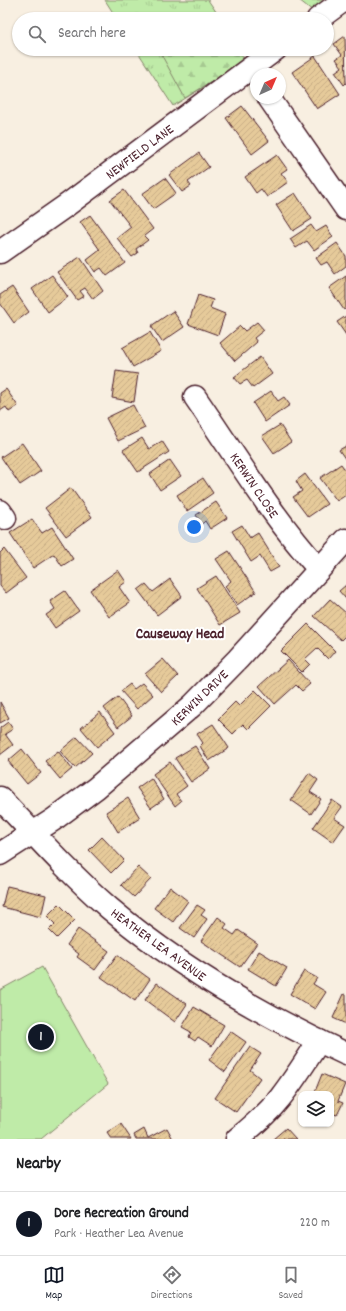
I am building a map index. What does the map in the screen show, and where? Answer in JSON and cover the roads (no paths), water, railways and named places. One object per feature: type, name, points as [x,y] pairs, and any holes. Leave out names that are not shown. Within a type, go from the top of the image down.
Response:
[{"type":"street","points":[[328,12],[344,0]]},
{"type":"street","name":"NEWFIELD LANE","points":[[259,68],[270,56]]},
{"type":"street","name":"NEWFIELD LANE","points":[[0,252],[250,76]]},
{"type":"street","points":[[273,104],[346,209]]},
{"type":"street","name":"KERWIN CLOSE","points":[[195,397],[282,525],[319,569]]},
{"type":"street","name":"KERWIN DRIVE","points":[[0,854],[33,834],[96,788],[193,705],[238,659],[346,540]]},
{"type":"street","name":"HEATHER LEA AVENUE","points":[[0,798],[33,834],[88,889],[108,907],[158,945],[238,998],[346,1054]]},
{"type":"street","points":[[237,1139],[254,1125],[279,1099],[297,1076],[319,1041]]},
{"type":"place","name":"Dore Recreation Ground","points":[[41,1037]]},
{"type":"district","name":"Causeway Head","points":[[180,633]]}]
